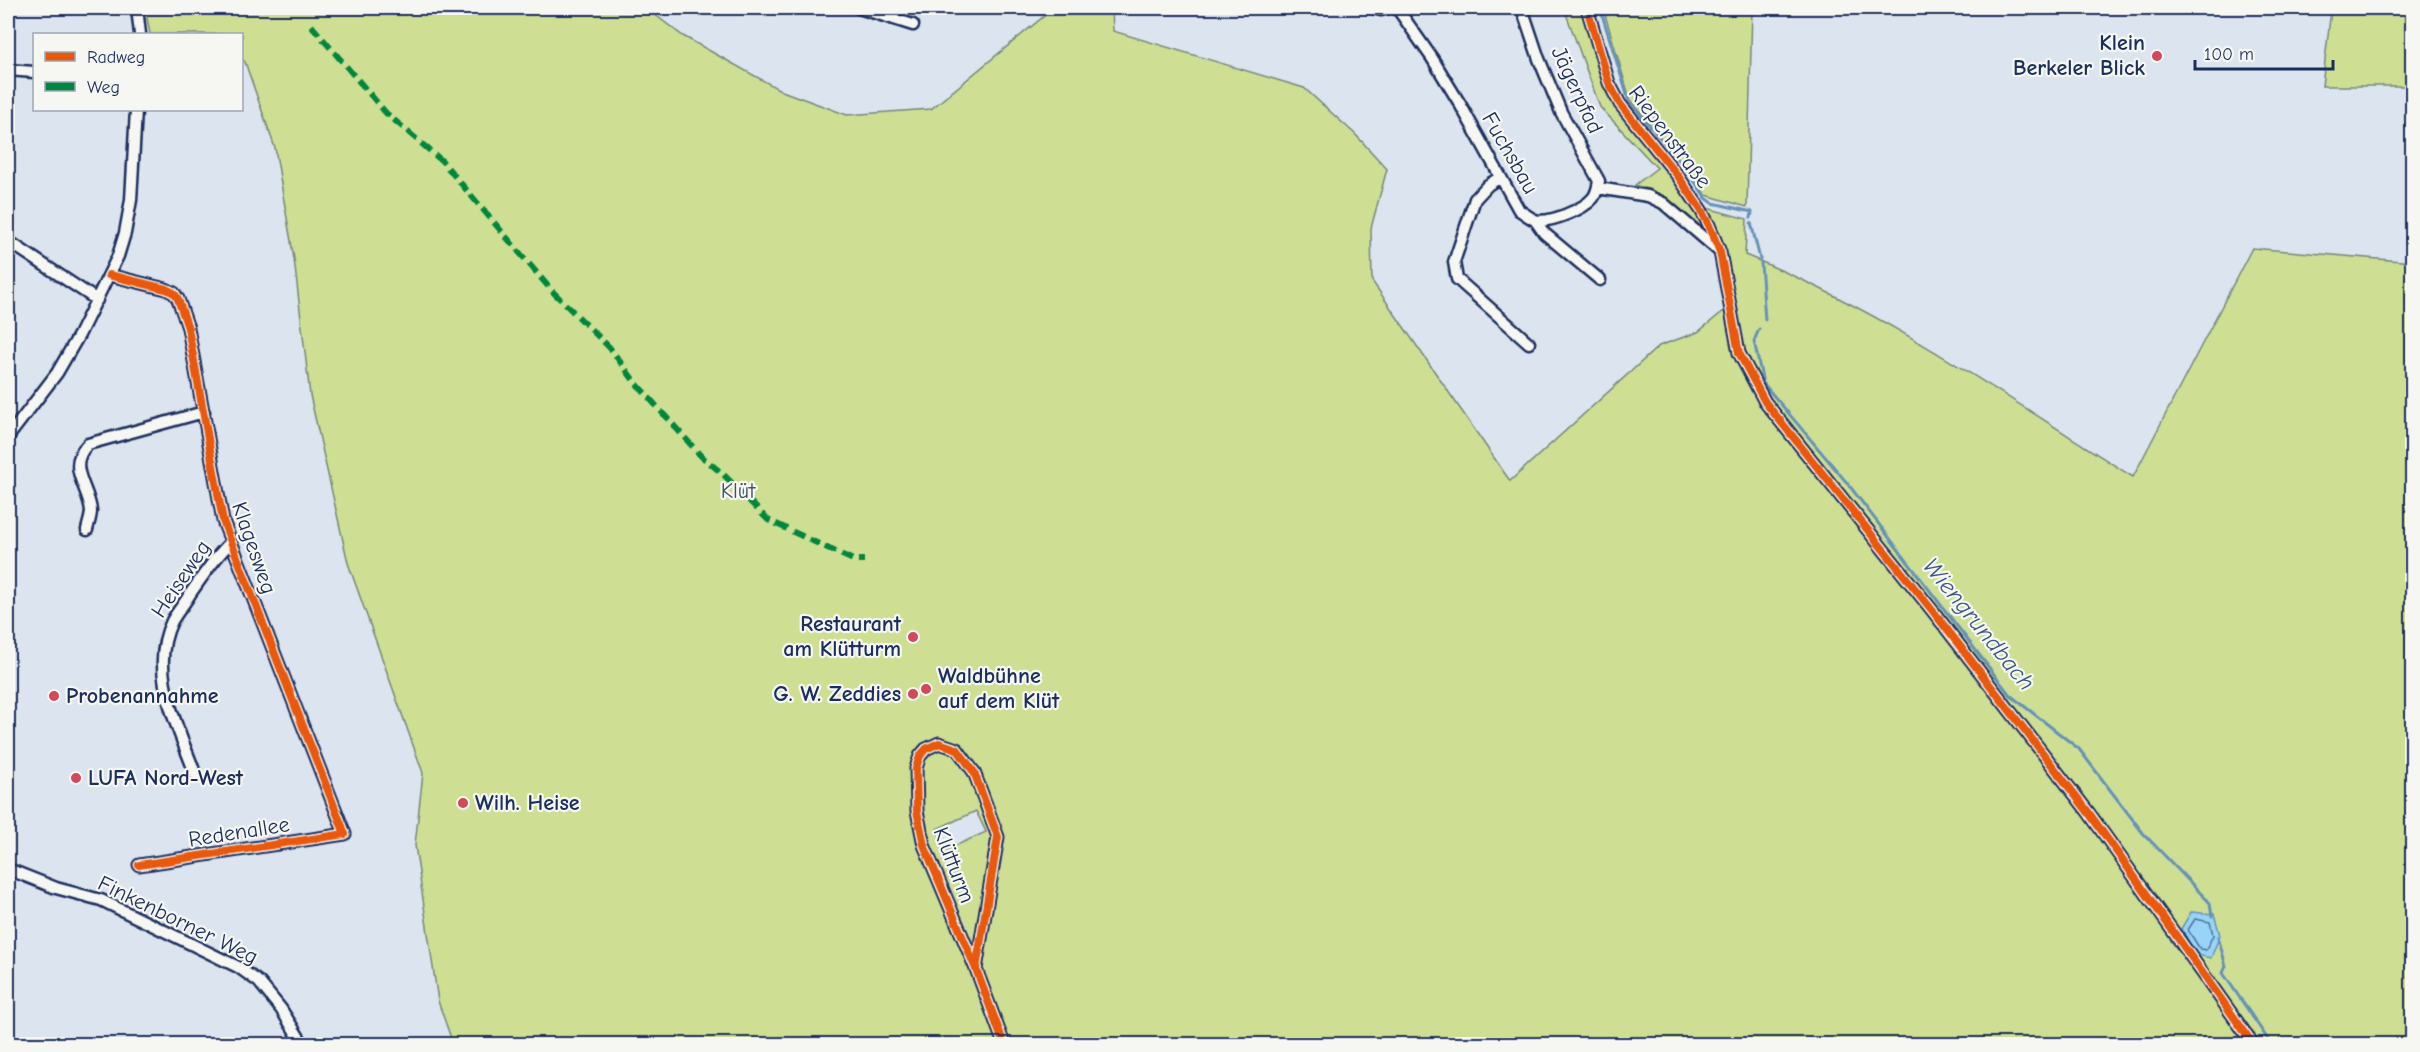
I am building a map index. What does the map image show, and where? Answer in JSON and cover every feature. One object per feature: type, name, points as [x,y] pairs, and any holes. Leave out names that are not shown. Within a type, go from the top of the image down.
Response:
[{"type":"street","points":[[137,8],[140,33]]},
{"type":"street","points":[[859,8],[913,25]]},
{"type":"street","points":[[1373,8],[1381,10],[1388,8]]},
{"type":"street","name":"Fuchsbau","points":[[1397,8],[1432,58],[1460,104],[1499,178],[1519,210],[1535,220],[1548,220],[1588,203],[1598,188]]},
{"type":"street","name":"Jägerpfad","points":[[1522,8],[1557,101],[1596,172],[1599,181],[1598,188]]},
{"type":"street","name":"Riepenstraße","points":[[1587,8],[1609,83],[1620,105],[1701,210],[1720,252],[1735,322],[1739,353],[1765,402],[1932,610],[2089,813],[2253,1044]]},
{"type":"street","points":[[8,66],[33,72]]},
{"type":"street","points":[[8,437],[57,374],[109,275],[125,233],[131,201],[136,111]]},
{"type":"street","points":[[1499,178],[1488,185],[1475,199],[1454,262],[1457,279],[1529,343]]},
{"type":"street","points":[[1598,188],[1648,196],[1663,203],[1720,252]]},
{"type":"street","points":[[1535,220],[1544,233],[1600,280]]},
{"type":"street","points":[[8,242],[97,300]]},
{"type":"street","name":"Klagesweg","points":[[109,275],[174,293],[188,328],[223,521],[345,834]]},
{"type":"street","points":[[87,530],[91,512],[77,466],[80,452],[88,444],[204,412]]},
{"type":"street","name":"Heiseweg","points":[[196,776],[167,695],[163,677],[163,650],[172,621],[218,554],[230,543]]},
{"type":"street","name":"Klütturm","points":[[976,969],[998,837],[974,772],[957,749],[939,743],[926,749],[920,756],[916,768],[917,811],[924,845],[976,969],[1004,1044]]},
{"type":"street","name":"Redenallee","points":[[139,865],[345,834]]},
{"type":"street","name":"Finkenborner Weg","points":[[8,869],[56,888],[101,900],[238,967],[259,982],[281,1009],[303,1044]]},
{"type":"green space","name":"Klüt","points":[[145,8],[646,8],[683,36],[782,91],[847,115],[931,109],[1054,8],[1112,8],[1113,31],[1304,88],[1355,134],[1387,169],[1371,228],[1372,281],[1510,481],[1659,346],[1698,332],[1731,305],[1701,210],[1707,208],[1747,219],[1745,255],[1846,302],[1944,357],[2133,477],[2252,248],[2412,262],[2412,1044],[453,1044],[438,1001],[415,845],[423,773],[348,563],[310,395],[294,259],[275,148],[243,60],[243,33],[150,33]],"holes":[[[976,811],[986,832],[946,850],[937,829]]]},
{"type":"green space","points":[[1564,8],[1583,8],[1604,84],[1614,105],[1677,182],[1697,214],[1707,236],[1662,195],[1635,185],[1657,168],[1600,107]]},
{"type":"green space","points":[[1603,8],[1752,8],[1747,207],[1706,195],[1630,99]]},
{"type":"green space","points":[[2412,8],[2412,86],[2322,86],[2331,10]]},
{"type":"water","points":[[2191,912],[2214,914],[2220,935],[2211,958],[2197,955],[2181,929]]},
{"type":"waterway","name":"Wiengrundbach","points":[[1600,8],[1629,101],[1684,166],[1706,198],[1713,203],[1752,212],[1751,218]]},
{"type":"waterway","name":"Wiengrundbach","points":[[1751,223],[1760,259]]},
{"type":"waterway","name":"Wiengrundbach","points":[[1761,263],[1765,320]]},
{"type":"waterway","name":"Wiengrundbach","points":[[1759,329],[1754,341],[1763,383],[1848,484],[2010,695],[2079,749],[2143,833],[2210,903],[2212,916]]},
{"type":"waterway","name":"Wiengrundbach","points":[[2218,937],[2226,966],[2223,973],[2271,1044]]},
{"type":"marked path","points":[[311,25],[386,113],[442,161],[552,291],[610,348],[635,382],[701,456],[723,474],[768,520],[853,560],[864,560]]},
{"type":"cycle path","points":[[1587,8],[1609,83],[1620,104],[1678,176],[1709,225],[1720,252],[1739,353],[1765,402],[1932,610],[2089,813],[2253,1044]]},
{"type":"cycle path","points":[[109,275],[166,289],[174,293],[178,299],[188,328],[223,521],[345,834],[139,865]]},
{"type":"cycle path","points":[[976,969],[998,837],[974,772],[957,749],[939,743],[926,749],[920,756],[916,768],[917,811],[924,845],[976,969],[1004,1044]]},
{"type":"place","name":"Klein Berkeler Blick","points":[[2157,56]]},
{"type":"place","name":"Restaurant am Klütturm","points":[[913,637]]},
{"type":"place","name":"Waldbühne auf dem Klüt","points":[[926,689]]},
{"type":"place","name":"G. W. Zeddies","points":[[913,694]]},
{"type":"place","name":"Probenannahme","points":[[54,696]]},
{"type":"place","name":"LUFA Nord-West","points":[[76,778]]},
{"type":"place","name":"Wilh. Heise","points":[[463,803]]}]
